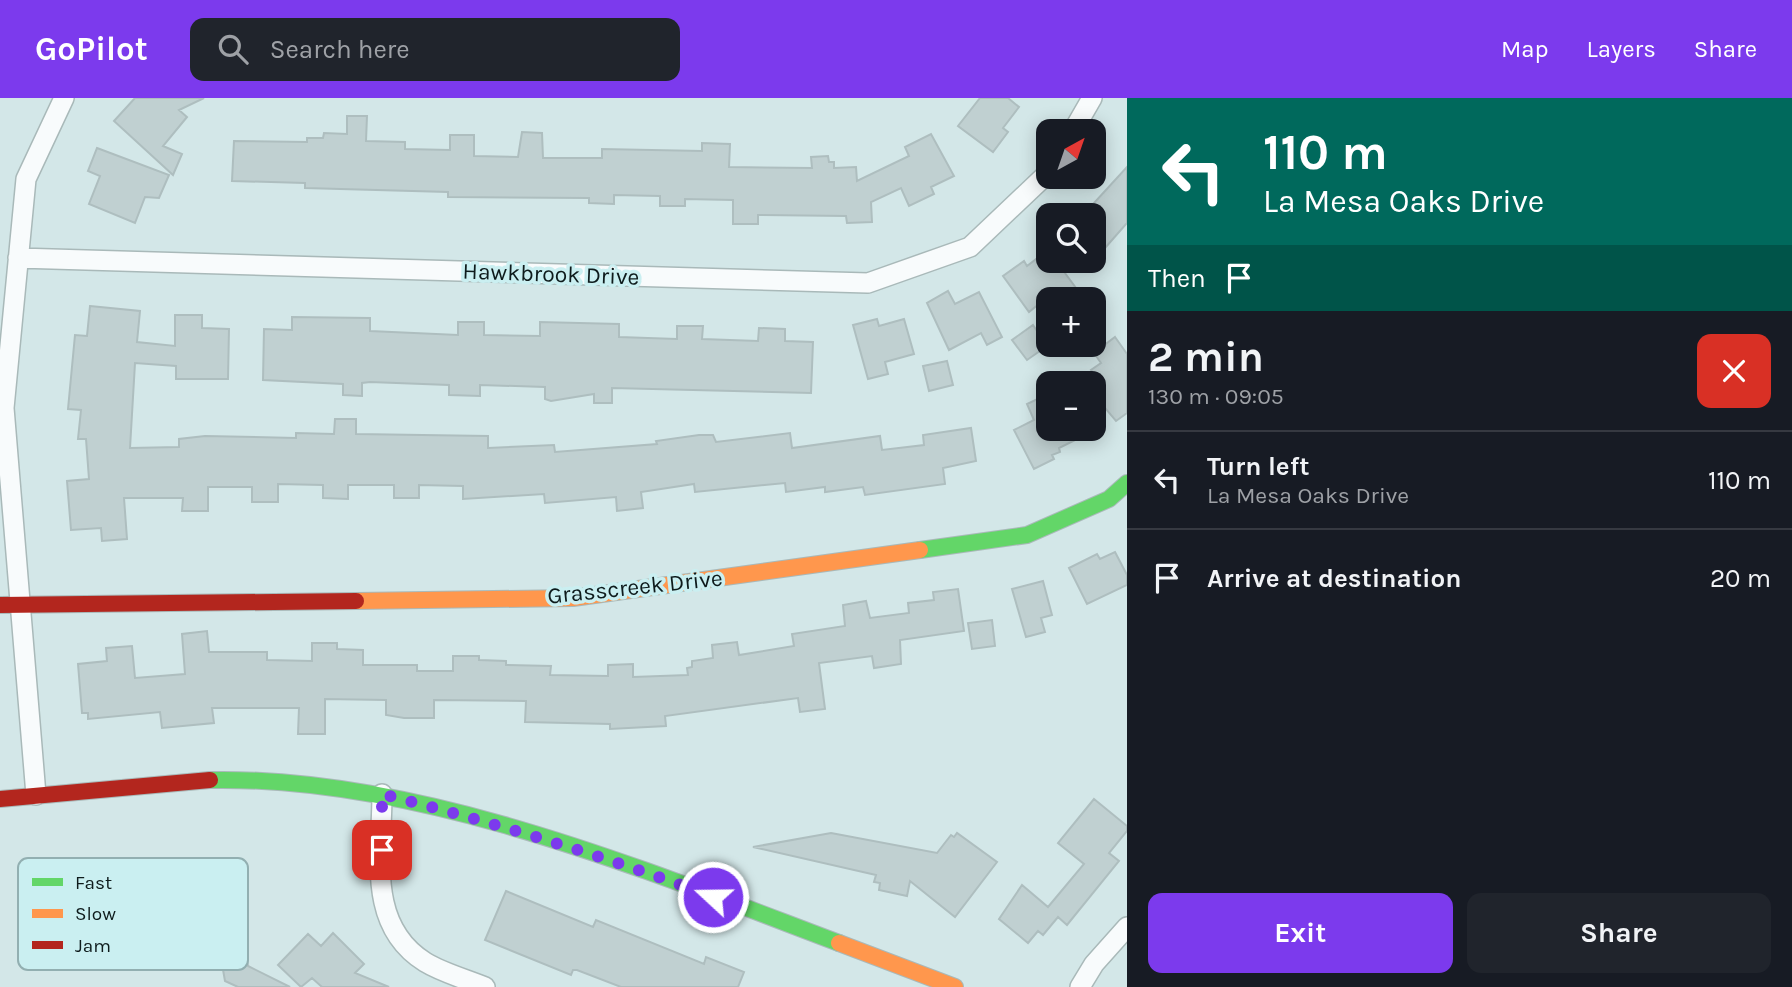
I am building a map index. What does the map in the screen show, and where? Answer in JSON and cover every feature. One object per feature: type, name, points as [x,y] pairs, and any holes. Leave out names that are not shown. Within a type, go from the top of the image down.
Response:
[{"type":"street","points":[[36,795],[9,604],[4,408],[26,179],[64,98]]},
{"type":"street","points":[[1080,119],[1092,98]]},
{"type":"street","name":"Hawkbrook Drive","points":[[18,258],[868,283],[970,247],[1036,184]]},
{"type":"street","name":"Grasscreek Drive","points":[[9,604],[573,598],[1027,535],[1109,499],[1127,483]]},
{"type":"street","points":[[0,799],[149,783],[251,779],[382,794],[478,819],[640,869],[956,987]]},
{"type":"street","points":[[382,794],[382,906],[396,937],[425,962],[485,987]]},
{"type":"street","points":[[1080,987],[1094,964],[1127,928]]},
{"type":"building","points":[[135,98],[204,98],[179,110],[187,117],[163,146],[182,154],[173,175],[114,121]]},
{"type":"building","points":[[980,98],[1008,98],[1019,107],[1003,128],[1008,132],[993,152],[958,126]]},
{"type":"building","points":[[347,116],[367,116],[366,141],[405,142],[405,149],[450,150],[450,135],[474,135],[474,156],[518,157],[522,132],[542,133],[543,158],[602,158],[602,149],[702,151],[702,143],[730,144],[729,167],[812,168],[811,157],[828,156],[829,162],[834,162],[834,168],[856,167],[857,181],[909,156],[905,147],[931,134],[954,176],[931,187],[934,194],[909,206],[901,188],[871,202],[872,222],[847,223],[846,216],[758,215],[758,224],[733,224],[733,200],[685,199],[685,206],[660,206],[660,196],[614,195],[614,204],[589,203],[589,198],[448,197],[448,192],[305,188],[305,183],[232,181],[234,141],[307,142],[307,138],[323,138],[324,133],[347,134]]},
{"type":"building","points":[[97,148],[169,175],[159,198],[145,197],[135,223],[89,204],[100,176],[88,171]]},
{"type":"building","points":[[1127,167],[1127,223],[1106,247],[1106,203],[1094,203]]},
{"type":"building","points":[[1036,259],[1036,273],[1065,273],[1075,287],[1036,287],[1036,306],[1029,312],[1003,276],[1024,261],[1027,266]]},
{"type":"building","points":[[948,291],[955,304],[979,292],[1002,337],[987,345],[981,333],[949,350],[927,303]]},
{"type":"building","points":[[90,306],[140,311],[137,342],[175,346],[175,315],[202,315],[202,328],[229,329],[228,379],[176,379],[176,366],[135,363],[130,448],[179,447],[179,439],[205,436],[296,438],[296,433],[334,434],[335,419],[356,419],[356,434],[488,436],[488,448],[554,445],[555,452],[657,444],[656,441],[699,435],[713,435],[716,442],[790,433],[792,448],[880,436],[882,450],[924,445],[923,435],[971,428],[976,461],[943,468],[945,484],[865,495],[863,487],[825,492],[825,487],[786,492],[785,483],[695,492],[694,484],[641,492],[643,508],[617,511],[616,497],[545,503],[544,494],[463,499],[463,486],[419,485],[419,498],[394,498],[394,485],[348,485],[348,499],[323,498],[323,485],[278,484],[278,502],[252,502],[252,487],[208,487],[208,511],[182,511],[183,498],[124,498],[127,539],[102,541],[101,528],[71,530],[67,481],[89,479],[86,439],[78,439],[81,410],[68,409],[75,335],[87,336]]},
{"type":"building","points":[[292,317],[370,318],[370,331],[458,335],[458,322],[484,322],[484,335],[540,336],[540,322],[619,324],[619,337],[677,339],[677,326],[703,326],[702,339],[758,341],[759,328],[785,329],[785,341],[813,342],[811,393],[612,388],[612,403],[594,403],[594,394],[551,401],[545,399],[545,387],[480,385],[480,396],[449,395],[449,385],[370,382],[362,383],[362,396],[343,395],[343,384],[263,380],[264,329],[292,330]]},
{"type":"building","points":[[877,319],[879,326],[904,319],[914,354],[885,362],[888,374],[868,379],[853,325]]},
{"type":"building","points":[[1033,325],[1036,330],[1036,354],[1027,360],[1012,340]]},
{"type":"building","points":[[1115,337],[1127,354],[1127,413],[1116,421],[1106,409],[1106,371],[1091,370],[1101,363],[1097,357],[1106,357],[1106,344]]},
{"type":"building","points":[[947,361],[953,385],[929,391],[923,366]]},
{"type":"building","points":[[1036,400],[1036,441],[1073,441],[1059,448],[1060,452],[1052,455],[1054,459],[1034,469],[1014,430],[1034,420],[1027,404]]},
{"type":"building","points":[[1115,552],[1127,575],[1127,585],[1087,604],[1069,568],[1097,554],[1100,559]]},
{"type":"building","points":[[1043,581],[1052,615],[1041,618],[1045,632],[1026,637],[1012,589]]},
{"type":"building","points":[[958,589],[964,631],[900,640],[901,664],[874,668],[872,656],[819,663],[825,709],[800,712],[798,698],[665,716],[666,726],[610,729],[610,724],[525,722],[526,701],[434,700],[434,718],[404,718],[386,715],[386,700],[325,699],[325,734],[298,734],[299,708],[212,708],[214,723],[162,728],[160,712],[88,719],[88,713],[82,713],[78,664],[107,661],[106,648],[132,646],[135,678],[185,674],[182,634],[207,631],[209,652],[267,652],[267,660],[312,661],[312,643],[337,643],[337,649],[363,650],[363,665],[417,665],[417,671],[453,671],[453,656],[479,656],[479,660],[506,661],[506,665],[551,666],[550,675],[608,676],[608,665],[633,664],[633,677],[688,675],[687,668],[692,667],[692,661],[713,658],[712,645],[737,642],[739,655],[794,646],[792,634],[845,626],[843,605],[866,601],[870,618],[909,613],[908,603],[934,600],[933,592]]},
{"type":"building","points":[[992,620],[995,646],[972,649],[968,623]]},
{"type":"building","points":[[1094,799],[1127,826],[1127,831],[1109,853],[1119,861],[1067,925],[1058,917],[1043,935],[1038,931],[1028,943],[999,919],[1022,885],[1048,907],[1084,864],[1058,843]]},
{"type":"building","points":[[831,833],[937,853],[951,835],[954,837],[957,833],[997,862],[955,917],[910,881],[907,896],[879,890],[880,883],[874,882],[876,875],[753,847]]},
{"type":"building","points":[[506,891],[593,927],[596,920],[704,964],[706,957],[744,972],[738,987],[621,987],[577,970],[573,970],[571,975],[485,940]]},
{"type":"building","points":[[333,933],[364,964],[355,973],[389,987],[322,987],[312,978],[301,987],[278,965],[308,934],[321,946]]},
{"type":"building","points":[[248,966],[290,987],[238,987],[225,981],[223,970],[248,970]]},
{"type":"traffic: fast","points":[[920,550],[1027,535],[1109,499],[1127,483]]},
{"type":"traffic: fast","points":[[210,780],[289,783],[370,794],[450,811],[610,858],[839,943]]},
{"type":"traffic: slow","points":[[356,601],[573,598],[920,550]]},
{"type":"traffic: slow","points":[[839,943],[955,987]]},
{"type":"traffic: jam","points":[[0,605],[356,601]]},
{"type":"traffic: jam","points":[[0,799],[210,780]]},
{"type":"route","points":[[382,850],[382,794],[478,819],[640,869],[713,897]]}]
